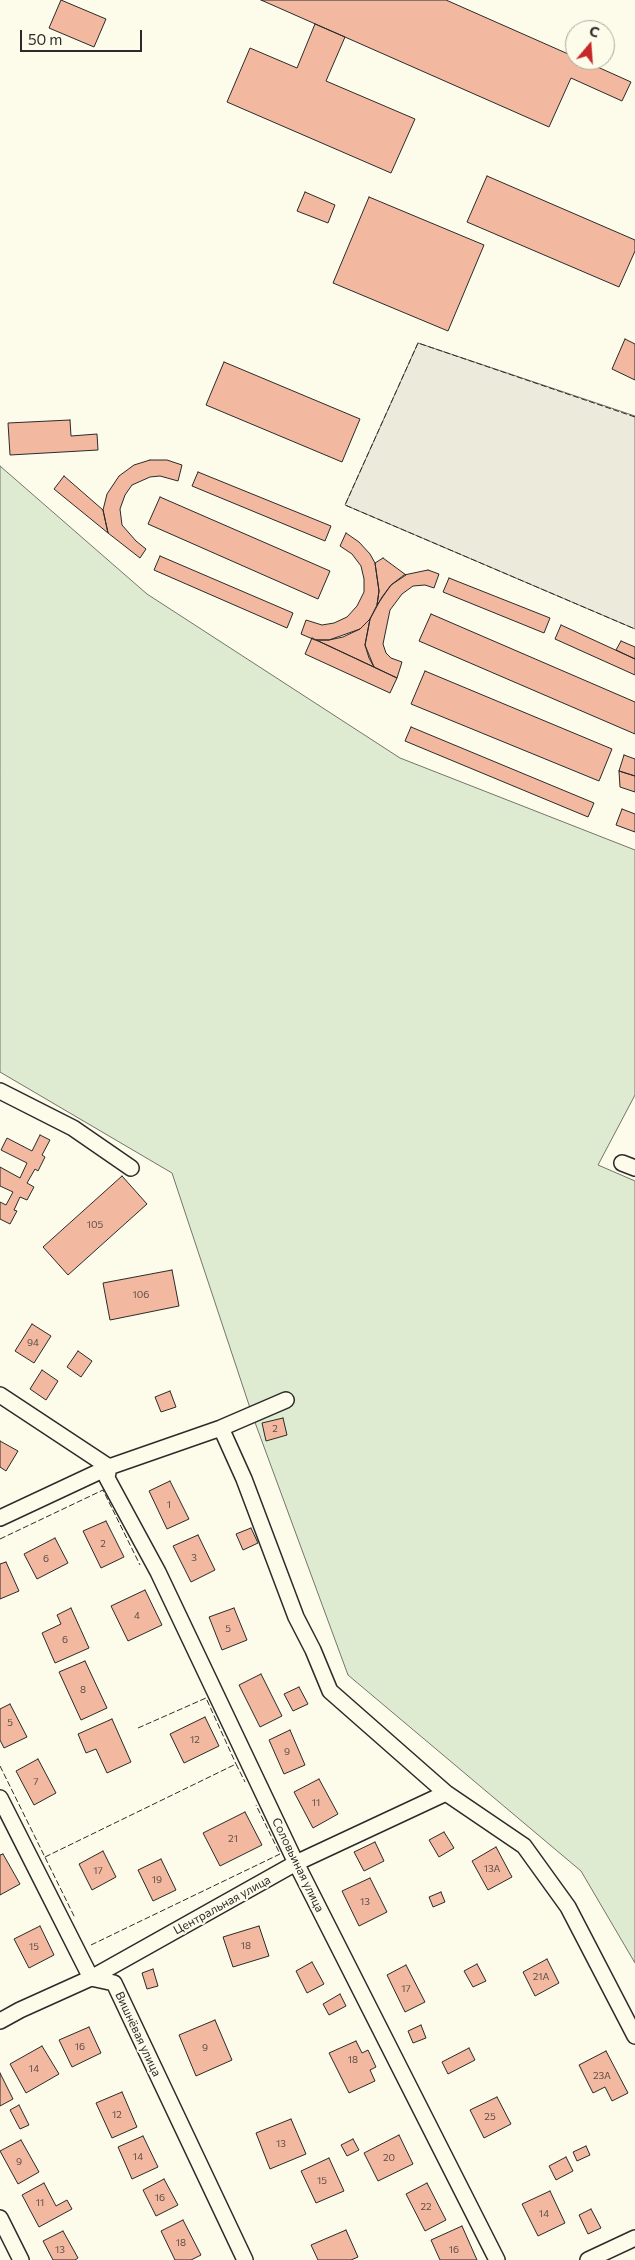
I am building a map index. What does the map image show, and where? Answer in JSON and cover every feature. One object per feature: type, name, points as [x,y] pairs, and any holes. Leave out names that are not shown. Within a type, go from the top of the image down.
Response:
[{"type":"street","points":[[0,1091],[73,1128],[130,1168]]},
{"type":"street","points":[[0,1395],[108,1467]]},
{"type":"street","points":[[0,1518],[108,1467],[220,1428],[286,1400]]},
{"type":"street","points":[[220,1428],[244,1479],[296,1617],[330,1691],[446,1793],[524,1846],[568,1907],[635,2036]]},
{"type":"street","name":"Соловьиная улица","points":[[108,1467],[107,1478],[158,1572],[296,1863],[496,2260]]},
{"type":"street","name":"Центральная улица","points":[[0,2022],[20,2010],[91,1978],[296,1863],[446,1793]]},
{"type":"street","points":[[0,1798],[91,1978]]},
{"type":"street","name":"Вишнёвая улица","points":[[91,1978],[114,1983],[245,2260]]},
{"type":"street","points":[[0,2218],[21,2260]]},
{"type":"street","points":[[588,2260],[635,2238]]},
{"type":"green space","points":[[0,466],[147,594],[400,758],[635,850],[635,1095],[598,1165],[635,1181],[635,1963],[581,1871],[348,1675],[253,1417],[172,1173],[0,1072]]},
{"type":"shaded area","points":[[418,343],[635,416],[635,629],[345,505]]},
{"type":"building","points":[[61,0],[106,19],[94,47],[49,28]]},
{"type":"building","points":[[261,0],[446,0],[565,53],[565,70],[604,70],[631,82],[622,101],[571,78],[549,127]]},
{"type":"building","points":[[315,24],[345,37],[326,81],[415,119],[391,173],[227,102],[250,48],[297,68]]},
{"type":"building","points":[[487,176],[635,240],[635,251],[619,287],[467,222]]},
{"type":"building","points":[[305,192],[335,205],[328,223],[297,211]]},
{"type":"building","points":[[369,197],[484,245],[448,331],[333,283]]},
{"type":"building","points":[[625,339],[635,344],[635,380],[612,369]]},
{"type":"building","points":[[224,362],[360,419],[342,462],[206,405]]},
{"type":"building","points":[[70,420],[71,436],[97,434],[98,450],[10,455],[8,423]]},
{"type":"building","points":[[150,460],[167,460],[182,465],[178,481],[160,476],[150,477],[132,485],[125,495],[120,509],[122,525],[146,549],[140,558],[108,533],[103,510],[107,494],[119,476],[134,465]]},
{"type":"building","points":[[198,472],[331,526],[325,541],[192,486]]},
{"type":"building","points":[[64,476],[103,510],[108,533],[54,489]]},
{"type":"building","points":[[160,497],[330,571],[318,599],[148,524]]},
{"type":"building","points":[[346,533],[359,542],[375,563],[379,591],[377,605],[370,619],[360,629],[329,640],[315,640],[301,634],[306,620],[322,625],[334,623],[347,617],[357,606],[364,592],[361,566],[352,554],[340,546]]},
{"type":"building","points":[[160,556],[293,613],[287,628],[154,570]]},
{"type":"building","points":[[383,558],[406,575],[391,585],[377,605],[379,591],[375,563]]},
{"type":"building","points":[[428,570],[439,574],[434,588],[425,585],[413,586],[402,594],[390,610],[383,644],[386,653],[391,658],[402,662],[397,678],[374,667],[369,658],[365,645],[370,619],[391,585],[404,575]]},
{"type":"building","points":[[449,578],[550,618],[544,633],[443,592]]},
{"type":"building","points":[[431,614],[635,702],[635,734],[419,641]]},
{"type":"building","points":[[370,619],[365,645],[374,667],[316,640],[343,637],[360,629]]},
{"type":"building","points":[[561,625],[635,659],[635,675],[555,639]]},
{"type":"building","points":[[312,638],[397,678],[390,693],[305,654]]},
{"type":"building","points":[[621,641],[635,647],[635,659],[616,650]]},
{"type":"building","points":[[425,671],[612,749],[599,781],[411,704]]},
{"type":"building","points":[[411,727],[594,803],[588,817],[405,741]]},
{"type":"building","points":[[624,755],[635,759],[635,776],[619,771]]},
{"type":"building","points":[[619,771],[635,776],[635,792],[620,787]]},
{"type":"building","points":[[622,809],[635,814],[635,832],[616,825]]},
{"type":"building","points":[[40,1135],[50,1140],[42,1155],[45,1157],[38,1171],[35,1169],[27,1183],[34,1187],[27,1200],[20,1197],[14,1210],[17,1211],[10,1224],[0,1219],[0,1202],[6,1205],[13,1192],[0,1186],[0,1167],[20,1178],[27,1163],[1,1150],[7,1138],[32,1151]]},
{"type":"building","points":[[122,1176],[147,1204],[68,1275],[43,1247]]},
{"type":"building","points":[[172,1270],[179,1306],[110,1320],[103,1283]]},
{"type":"building","points":[[32,1324],[51,1336],[34,1363],[15,1351]]},
{"type":"building","points":[[78,1351],[92,1361],[81,1377],[67,1367]]},
{"type":"building","points":[[42,1370],[58,1381],[46,1400],[30,1389]]},
{"type":"building","points":[[170,1391],[176,1407],[161,1412],[155,1397]]},
{"type":"building","points":[[283,1418],[287,1435],[266,1441],[262,1423]]},
{"type":"building","points":[[0,1441],[18,1451],[6,1471],[0,1467]]},
{"type":"building","points":[[170,1481],[189,1519],[167,1529],[149,1491]]},
{"type":"building","points":[[106,1521],[124,1557],[101,1568],[83,1531]]},
{"type":"building","points":[[251,1528],[258,1543],[243,1550],[236,1534]]},
{"type":"building","points":[[198,1535],[215,1570],[191,1582],[173,1546]]},
{"type":"building","points":[[55,1538],[68,1563],[37,1579],[24,1554]]},
{"type":"building","points":[[6,1562],[19,1591],[0,1599],[0,1564]]},
{"type":"building","points":[[145,1590],[162,1625],[128,1641],[111,1606]]},
{"type":"building","points":[[71,1608],[89,1648],[55,1663],[42,1633],[61,1624],[57,1615]]},
{"type":"building","points":[[234,1608],[247,1640],[222,1650],[209,1617]]},
{"type":"building","points":[[85,1661],[107,1708],[81,1720],[59,1672]]},
{"type":"building","points":[[261,1674],[282,1716],[260,1727],[239,1685]]},
{"type":"building","points":[[299,1687],[308,1704],[293,1711],[284,1694]]},
{"type":"building","points":[[10,1704],[27,1737],[4,1748],[0,1740],[0,1709]]},
{"type":"building","points":[[205,1717],[219,1746],[184,1763],[170,1734]]},
{"type":"building","points":[[112,1719],[131,1762],[107,1773],[96,1749],[86,1753],[78,1734]]},
{"type":"building","points":[[290,1730],[305,1765],[284,1774],[269,1740]]},
{"type":"building","points":[[38,1759],[56,1793],[34,1805],[16,1771]]},
{"type":"building","points":[[319,1779],[338,1814],[313,1828],[294,1792]]},
{"type":"building","points":[[245,1812],[262,1845],[220,1866],[203,1833]]},
{"type":"building","points":[[444,1832],[454,1848],[439,1857],[429,1840]]},
{"type":"building","points":[[375,1842],[384,1861],[364,1871],[354,1852]]},
{"type":"building","points":[[496,1847],[512,1877],[488,1890],[472,1861]]},
{"type":"building","points":[[103,1851],[116,1877],[92,1890],[79,1864]]},
{"type":"building","points":[[3,1854],[20,1884],[0,1895],[0,1855]]},
{"type":"building","points":[[161,1859],[176,1890],[153,1901],[138,1870]]},
{"type":"building","points":[[370,1878],[387,1912],[359,1926],[342,1891]]},
{"type":"building","points":[[441,1892],[445,1902],[433,1907],[429,1897]]},
{"type":"building","points":[[40,1926],[54,1955],[29,1968],[14,1939]]},
{"type":"building","points":[[259,1926],[269,1956],[233,1967],[223,1937]]},
{"type":"building","points":[[547,1959],[559,1983],[535,1996],[523,1972]]},
{"type":"building","points":[[312,1962],[324,1984],[307,1993],[296,1971]]},
{"type":"building","points":[[477,1964],[486,1981],[473,1987],[464,1971]]},
{"type":"building","points":[[406,1965],[425,2002],[405,2012],[387,1975]]},
{"type":"building","points":[[153,1969],[158,1986],[147,1989],[142,1973]]},
{"type":"building","points":[[340,1994],[346,2006],[329,2015],[323,2004]]},
{"type":"building","points":[[215,2020],[232,2060],[196,2076],[179,2035]]},
{"type":"building","points":[[421,2025],[426,2038],[413,2043],[408,2031]]},
{"type":"building","points":[[89,2027],[101,2053],[72,2067],[59,2040]]},
{"type":"building","points":[[356,2041],[362,2053],[368,2050],[376,2067],[370,2070],[375,2081],[349,2093],[329,2053]]},
{"type":"building","points":[[42,2046],[59,2074],[26,2093],[10,2064]]},
{"type":"building","points":[[469,2048],[475,2060],[448,2074],[442,2062]]},
{"type":"building","points":[[606,2051],[628,2093],[612,2101],[605,2087],[593,2093],[579,2065]]},
{"type":"building","points":[[0,2073],[13,2099],[0,2106]]},
{"type":"building","points":[[122,2092],[137,2127],[112,2138],[96,2103]]},
{"type":"building","points":[[497,2097],[511,2124],[484,2138],[470,2110]]},
{"type":"building","points":[[19,2105],[29,2125],[20,2129],[10,2110]]},
{"type":"building","points":[[291,2119],[306,2154],[270,2169],[256,2133]]},
{"type":"building","points":[[399,2135],[413,2164],[378,2181],[364,2153]]},
{"type":"building","points":[[143,2136],[158,2167],[132,2179],[118,2147]]},
{"type":"building","points":[[353,2139],[359,2150],[347,2156],[341,2145]]},
{"type":"building","points":[[21,2140],[39,2172],[18,2184],[0,2151]]},
{"type":"building","points":[[586,2146],[590,2155],[577,2161],[573,2152]]},
{"type":"building","points":[[566,2157],[573,2171],[556,2180],[549,2166]]},
{"type":"building","points":[[329,2158],[344,2191],[316,2203],[301,2171]]},
{"type":"building","points":[[164,2179],[178,2205],[156,2216],[143,2190]]},
{"type":"building","points":[[44,2183],[56,2206],[67,2200],[72,2209],[39,2227],[22,2195]]},
{"type":"building","points":[[427,2183],[446,2220],[425,2231],[406,2194]]},
{"type":"building","points":[[550,2191],[565,2223],[538,2236],[522,2204]]},
{"type":"building","points":[[591,2209],[601,2228],[588,2234],[579,2215]]},
{"type":"building","points":[[183,2220],[201,2255],[191,2260],[175,2260],[161,2231]]},
{"type":"building","points":[[462,2226],[477,2260],[440,2260],[431,2240]]},
{"type":"building","points":[[346,2230],[358,2257],[351,2260],[318,2260],[311,2245]]},
{"type":"building","points":[[63,2231],[78,2258],[75,2260],[53,2260],[43,2241]]},
{"type":"fence","points":[[635,417],[418,343],[345,505],[635,629]]},
{"type":"fence","points":[[0,1539],[103,1490],[140,1565]]},
{"type":"fence","points":[[138,1728],[206,1698],[236,1764]]},
{"type":"fence","points":[[45,1857],[236,1764],[245,1782]]},
{"type":"fence","points":[[0,1766],[75,1918]]},
{"type":"fence","points":[[91,1945],[280,1854],[256,1805]]}]
